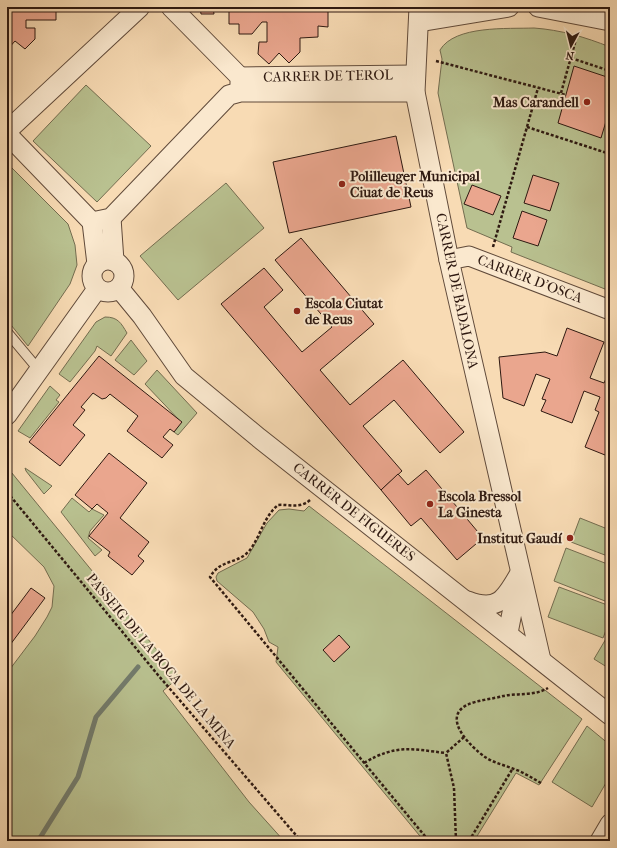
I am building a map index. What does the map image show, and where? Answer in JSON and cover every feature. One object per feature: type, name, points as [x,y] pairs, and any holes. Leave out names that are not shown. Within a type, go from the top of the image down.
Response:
[{"type":"street","points":[[7,131],[138,7]]},
{"type":"street","points":[[92,222],[111,218],[240,84],[171,7]]},
{"type":"street","points":[[419,14],[508,7]]},
{"type":"street","points":[[538,7],[610,19]]},
{"type":"street","name":"CARRER DE BADALONA","points":[[419,14],[415,84],[449,260],[541,660]]},
{"type":"street","name":"CARRER DE TEROL","points":[[240,84],[415,84]]},
{"type":"street","points":[[7,134],[92,222],[105,262]]},
{"type":"street","points":[[105,262],[122,268],[124,273],[124,278],[119,288],[106,293],[97,289],[91,276],[105,262],[111,218]]},
{"type":"street","name":"CARRER D'OSCA","points":[[449,260],[469,256],[610,310]]},
{"type":"street","name":"CARRER DE FIGUERES","points":[[119,288],[142,316],[184,376],[259,438],[465,599],[610,715]]},
{"type":"street","points":[[7,415],[38,369],[97,289]]},
{"type":"street","points":[[465,599],[475,604],[495,605],[503,599],[520,573]]},
{"type":"street","name":"CARRER DE BADALONA","points":[[508,633],[520,573]]},
{"type":"street","points":[[508,633],[522,630],[529,608]]},
{"type":"street","points":[[600,841],[610,824]]},
{"type":"lane","points":[[7,332],[38,369]]},
{"type":"path","points":[[560,94],[578,31]]},
{"type":"path","points":[[571,58],[610,71]]},
{"type":"path","points":[[436,61],[566,95]]},
{"type":"path","points":[[492,249],[538,88]]},
{"type":"path","points":[[527,127],[610,154]]},
{"type":"path","name":"PASSEIG DE LA BOCA DE LA MINA","points":[[7,492],[158,675],[301,841]]},
{"type":"path","points":[[311,499],[303,505],[298,506],[278,505],[269,514],[246,554],[225,562],[210,577],[429,841]]},
{"type":"path","points":[[541,783],[513,768],[486,757],[464,737],[457,726],[456,721],[458,715],[468,704],[506,696],[540,692],[550,687]]},
{"type":"path","points":[[364,763],[387,751],[400,749],[446,753],[464,737]]},
{"type":"path","points":[[446,753],[454,788],[456,841]]},
{"type":"path","points":[[469,841],[513,768]]},
{"type":"green space","points":[[534,28],[573,34],[610,47],[610,291],[511,252],[512,247],[467,228],[438,93],[442,59],[440,50],[447,42],[457,36],[469,32],[497,29]]},
{"type":"green space","points":[[86,85],[151,146],[97,202],[33,141]]},
{"type":"green space","points":[[7,163],[68,224],[75,245],[77,265],[70,284],[28,346],[7,320]]},
{"type":"green space","points":[[226,183],[264,228],[178,300],[140,256]]},
{"type":"green space","points":[[105,317],[113,318],[119,321],[127,333],[111,356],[97,346],[95,351],[70,382],[59,374],[96,322]]},
{"type":"green space","points":[[131,340],[147,361],[134,375],[115,360]]},
{"type":"green space","points":[[157,370],[197,413],[178,435],[174,432],[181,422],[145,384]]},
{"type":"green space","points":[[50,386],[60,395],[56,400],[59,402],[30,438],[18,431]]},
{"type":"green space","points":[[7,467],[179,677],[163,691],[249,802],[284,841],[7,841],[7,673],[35,636],[47,617],[52,607],[54,586],[44,567],[7,531]]},
{"type":"green space","points":[[25,468],[52,486],[44,494]]},
{"type":"green space","points":[[72,498],[89,512],[92,509],[104,515],[90,531],[88,538],[102,550],[95,556],[61,512]]},
{"type":"green space","points":[[309,506],[582,719],[539,785],[516,773],[474,841],[424,841],[276,662],[278,647],[269,642],[264,629],[253,612],[217,581],[216,577],[218,573],[247,558],[267,523],[279,510],[289,509],[304,511]]},
{"type":"green space","points":[[580,518],[610,530],[610,557],[571,542]]},
{"type":"green space","points":[[566,548],[610,565],[610,603],[554,581]]},
{"type":"green space","points":[[559,587],[610,606],[610,620],[603,638],[548,617]]},
{"type":"green space","points":[[610,632],[610,669],[594,659]]},
{"type":"green space","points":[[587,726],[610,745],[610,776],[592,807],[552,782]]},
{"type":"building","points":[[7,7],[65,7],[65,10],[56,10],[56,20],[26,20],[26,28],[35,28],[35,39],[25,49],[15,41],[7,50]]},
{"type":"building","points":[[200,7],[213,7],[214,14],[201,14]]},
{"type":"building","points":[[229,7],[328,7],[328,27],[318,26],[318,37],[300,38],[300,52],[289,63],[279,53],[269,64],[258,54],[259,42],[267,42],[267,22],[262,22],[252,34],[239,34],[239,24],[229,24]]},
{"type":"building","name":"Mas Carandell","points":[[574,66],[610,78],[610,108],[601,138],[558,123]]},
{"type":"building","name":"Polilleuger Municipal Ciuat de Reus","points":[[396,136],[411,207],[289,233],[273,162]]},
{"type":"building","points":[[533,175],[559,183],[550,211],[524,203]]},
{"type":"building","points":[[472,185],[501,196],[493,215],[464,204]]},
{"type":"building","points":[[522,211],[547,220],[538,246],[513,238]]},
{"type":"building","points":[[301,238],[374,324],[320,370],[350,405],[403,360],[464,432],[440,453],[394,400],[363,426],[402,471],[381,490],[221,304],[264,268],[283,290],[264,307],[302,352],[332,327],[275,260]]},
{"type":"building","points":[[567,328],[604,342],[590,378],[604,383],[610,370],[610,457],[585,447],[599,412],[595,410],[600,397],[584,391],[572,423],[541,411],[546,400],[542,399],[550,379],[536,374],[524,406],[503,398],[499,357],[545,352],[557,356]]},
{"type":"building","points":[[99,356],[182,422],[174,432],[170,429],[163,437],[173,445],[162,458],[127,431],[138,416],[110,394],[106,398],[102,399],[93,393],[81,407],[85,410],[73,425],[85,435],[60,466],[29,442]]},
{"type":"building","points":[[109,453],[147,483],[120,518],[149,542],[138,556],[144,561],[132,575],[108,556],[110,552],[89,536],[108,513],[97,504],[92,509],[75,495]]},
{"type":"building","points":[[426,470],[483,538],[457,560],[421,518],[411,526],[381,490],[398,474],[408,485]]},
{"type":"building","points":[[31,588],[45,598],[7,649],[7,620]]},
{"type":"building","points":[[339,635],[350,647],[334,662],[323,650]]},
{"type":"waterway","points":[[38,841],[78,777],[96,717],[138,667]]},
{"type":"place","name":"Mas Carandell","points":[[587,102]]},
{"type":"place","name":"Polilleuger Municipal Ciuat de Reus","points":[[342,184]]},
{"type":"place","name":"Escola Ciutat de Reus","points":[[297,311]]},
{"type":"place","name":"Escola Bressol La Ginesta","points":[[430,504]]},
{"type":"place","name":"Institut Gaudí","points":[[570,538]]}]
